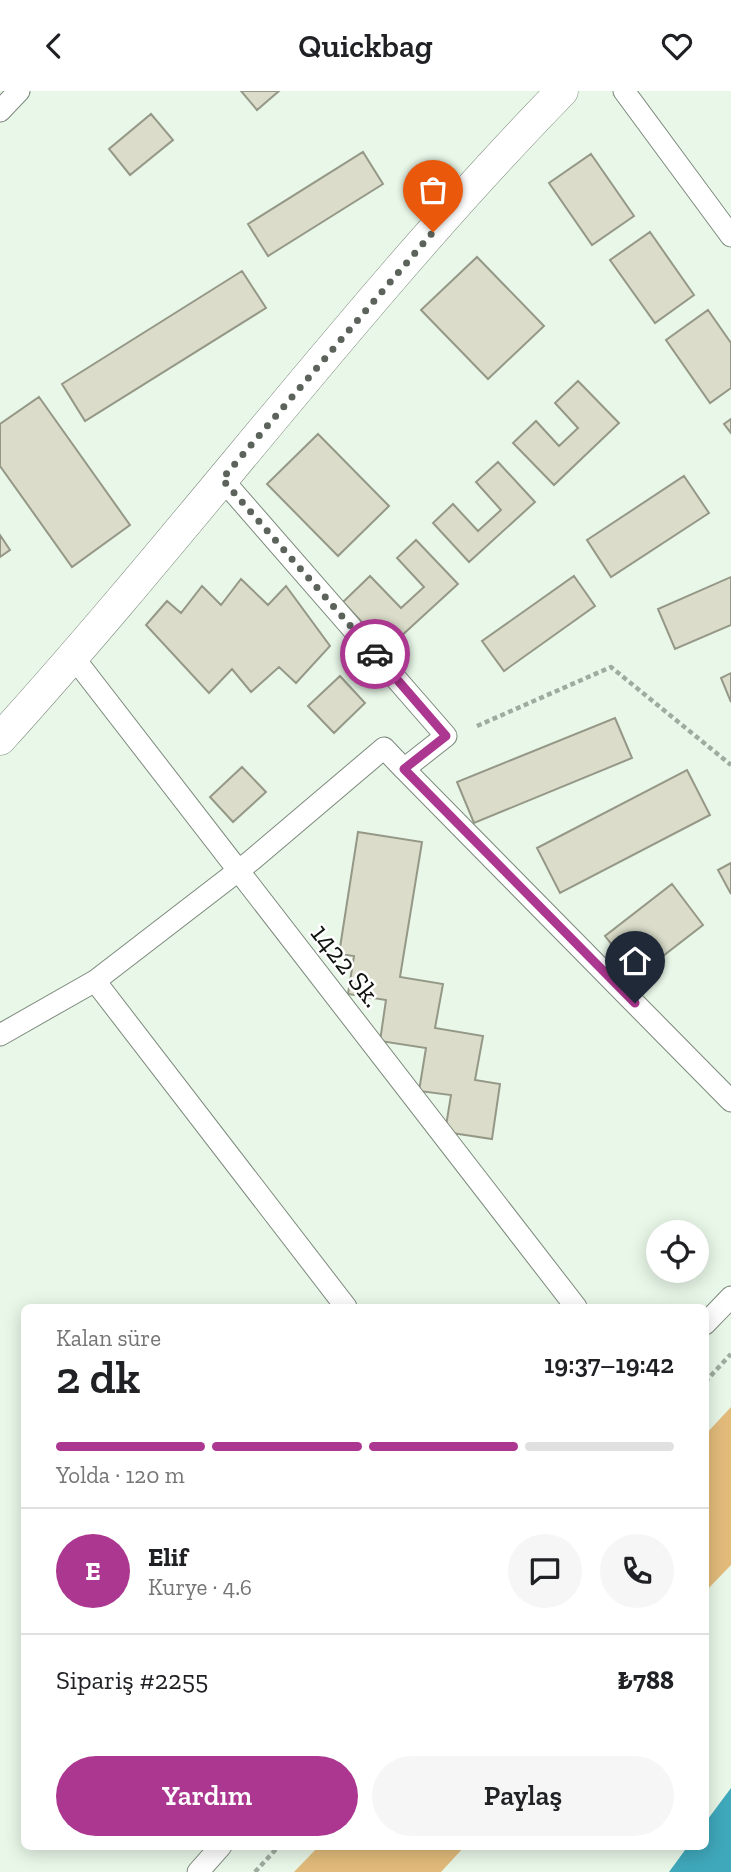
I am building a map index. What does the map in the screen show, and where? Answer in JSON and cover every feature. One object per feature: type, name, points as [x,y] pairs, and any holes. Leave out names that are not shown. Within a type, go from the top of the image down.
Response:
[{"type":"main road","points":[[3,727],[74,658],[468,190],[562,91]]},
{"type":"street","points":[[0,111],[19,91]]},
{"type":"street","points":[[624,91],[731,236]]},
{"type":"street","points":[[222,479],[446,736],[404,769]]},
{"type":"street","name":"1422 Sk.","points":[[74,658],[574,1304]]},
{"type":"street","points":[[0,1035],[95,981],[384,748],[731,1101]]},
{"type":"street","points":[[95,981],[344,1304]]},
{"type":"street","points":[[709,1320],[731,1297]]},
{"type":"street","points":[[198,1872],[217,1850]]},
{"type":"path","points":[[477,726],[611,667],[731,765]]},
{"type":"path","points":[[709,1378],[731,1354]]},
{"type":"path","points":[[255,1872],[275,1850]]},
{"type":"shaded area","points":[[731,1407],[731,1565],[709,1588],[709,1431]]},
{"type":"shaded area","points":[[315,1850],[461,1850],[441,1872],[294,1872]]},
{"type":"water","points":[[731,1788],[731,1872],[669,1872],[685,1850],[709,1850],[709,1818]]},
{"type":"building","points":[[241,91],[279,91],[257,110]]},
{"type":"building","points":[[151,114],[173,140],[130,175],[109,149]]},
{"type":"building","points":[[363,152],[383,184],[268,256],[248,224]]},
{"type":"building","points":[[591,154],[634,216],[592,245],[549,183]]},
{"type":"building","points":[[650,232],[694,295],[655,323],[610,260]]},
{"type":"building","points":[[477,257],[544,326],[488,379],[421,310]]},
{"type":"building","points":[[242,271],[266,308],[85,421],[62,384]]},
{"type":"building","points":[[708,310],[731,343],[731,388],[710,403],[666,340]]},
{"type":"building","points":[[578,381],[619,423],[554,485],[513,443],[536,421],[559,446],[578,428],[555,403]]},
{"type":"building","points":[[39,397],[130,525],[72,567],[0,466],[0,424]]},
{"type":"building","points":[[731,419],[731,433],[724,424]]},
{"type":"building","points":[[318,434],[389,506],[338,556],[267,484]]},
{"type":"building","points":[[498,462],[535,502],[469,562],[433,523],[453,504],[478,531],[501,510],[476,482]]},
{"type":"building","points":[[684,476],[709,513],[611,577],[587,540]]},
{"type":"building","points":[[0,535],[10,550],[0,557]]},
{"type":"building","points":[[416,540],[458,584],[387,649],[343,602],[370,576],[401,608],[424,587],[397,558]]},
{"type":"building","points":[[574,576],[595,606],[504,671],[482,641]]},
{"type":"building","points":[[731,577],[731,625],[675,649],[658,609]]},
{"type":"building","points":[[241,579],[268,605],[286,586],[330,646],[296,683],[279,667],[251,692],[232,669],[209,693],[146,625],[167,601],[181,613],[202,586],[221,605]]},
{"type":"building","points":[[731,673],[731,702],[721,678]]},
{"type":"building","points":[[340,676],[365,703],[334,733],[308,706]]},
{"type":"building","points":[[615,718],[632,758],[474,823],[457,782]]},
{"type":"building","points":[[242,767],[266,792],[233,822],[210,797]]},
{"type":"building","points":[[687,770],[710,815],[560,893],[537,848]]},
{"type":"building","points":[[358,832],[422,842],[400,977],[443,984],[435,1028],[483,1036],[475,1080],[500,1084],[492,1139],[445,1132],[451,1095],[419,1091],[426,1048],[380,1041],[386,1000],[348,994],[354,956],[339,954]]},
{"type":"building","points":[[731,863],[731,894],[718,870]]},
{"type":"building","points":[[672,884],[703,925],[637,976],[605,936]]},
{"type":"way so far","points":[[375,654],[222,479],[433,232]]},
{"type":"route","points":[[375,654],[446,736],[404,769],[635,1003]]}]
